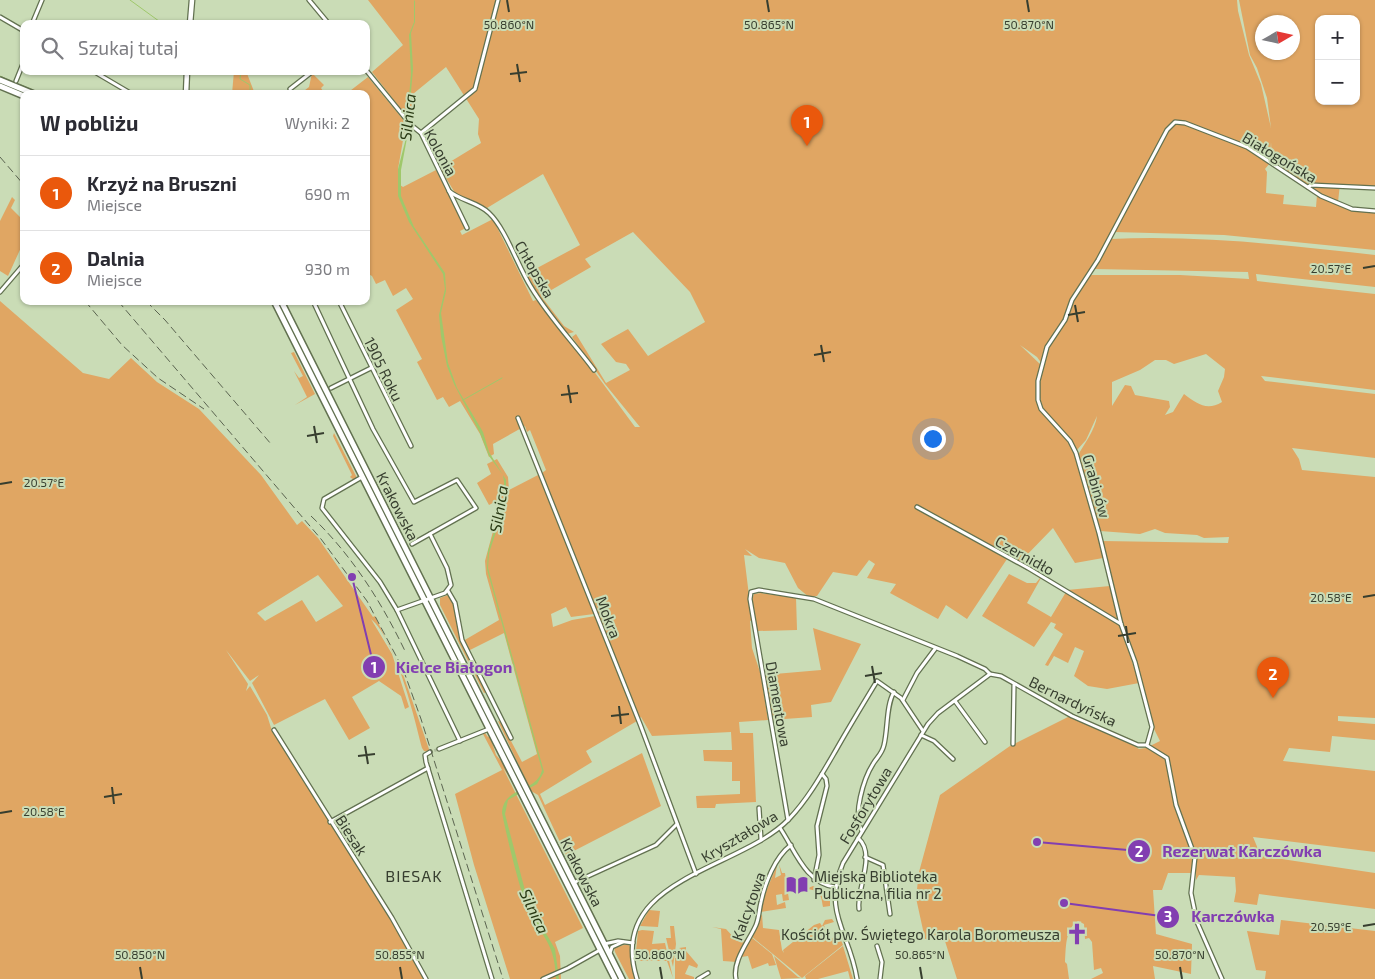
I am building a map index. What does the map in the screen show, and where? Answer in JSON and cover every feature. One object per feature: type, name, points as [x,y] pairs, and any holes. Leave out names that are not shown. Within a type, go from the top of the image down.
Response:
[{"type":"main road","points":[[190,20],[192,0]]},
{"type":"main road","points":[[186,90],[187,75]]},
{"type":"main road","points":[[0,80],[24,90]]},
{"type":"main road","points":[[0,86],[20,94]]},
{"type":"main road","name":"Krakowska","points":[[276,305],[362,477],[492,722],[615,979]]},
{"type":"main road","name":"Krakowska","points":[[282,305],[489,729],[521,786]]},
{"type":"main road","name":"Krakowska","points":[[525,794],[622,979]]},
{"type":"street","points":[[34,20],[42,0]]},
{"type":"street","points":[[309,0],[325,20]]},
{"type":"street","points":[[421,133],[475,89],[498,0]]},
{"type":"street","points":[[0,17],[20,29]]},
{"type":"street","points":[[16,81],[20,71]]},
{"type":"street","points":[[100,75],[125,90]]},
{"type":"street","points":[[290,89],[308,75]]},
{"type":"street","name":"Kolonia","points":[[370,75],[411,125],[421,133],[467,228]]},
{"type":"street","name":"Białogońska","points":[[1172,123],[1185,123],[1247,147],[1321,196],[1352,209],[1375,211]]},
{"type":"street","name":"Grabinów","points":[[1146,745],[1152,727],[1135,661],[1121,624],[1099,533],[1076,453],[1070,441],[1041,409],[1037,388],[1048,344],[1061,327],[1072,300],[1098,260],[1172,123]]},
{"type":"street","points":[[1308,187],[1311,185],[1339,185],[1375,188]]},
{"type":"street","name":"Chłopska","points":[[449,191],[455,196],[479,206],[492,216],[530,286],[552,320],[577,346],[594,370]]},
{"type":"street","points":[[0,292],[20,269]]},
{"type":"street","points":[[315,305],[373,429],[414,502],[457,480],[476,508],[412,544]]},
{"type":"street","name":"1905 Roku","points":[[341,305],[411,446]]},
{"type":"street","points":[[331,388],[371,368]]},
{"type":"street","name":"Mokra","points":[[518,418],[640,724],[696,874]]},
{"type":"street","name":"Krakowska","points":[[362,477],[324,499],[322,508],[380,582],[397,610],[460,741]]},
{"type":"street","name":"Czernidło","points":[[917,506],[1028,568],[1121,624]]},
{"type":"street","points":[[397,610],[448,591],[452,580],[430,534]]},
{"type":"street","name":"Bernardyńska","points":[[751,592],[759,590],[814,599],[985,669],[990,674],[1001,676],[1014,685],[1080,720],[1138,745],[1146,745],[1167,758],[1170,764],[1176,805],[1195,857],[1191,892],[1197,922],[1222,979]]},
{"type":"street","points":[[448,591],[455,603],[462,640],[511,738]]},
{"type":"street","name":"Diamentowa","points":[[751,592],[750,599],[767,708],[788,820]]},
{"type":"street","points":[[903,700],[918,672],[935,649]]},
{"type":"street","name":"Fosforytowa","points":[[857,979],[836,915],[835,887],[843,863],[922,733],[936,715],[990,674]]},
{"type":"street","name":"Kryształowa","points":[[637,979],[633,964],[633,943],[640,920],[655,898],[780,828],[801,806],[877,681],[894,692]]},
{"type":"street","points":[[1013,744],[1014,685]]},
{"type":"street","points":[[862,831],[859,825],[859,804],[871,769],[882,752],[889,723],[889,702],[894,692],[903,700],[922,733],[934,741],[953,759]]},
{"type":"street","points":[[955,701],[986,742]]},
{"type":"street","points":[[492,722],[501,718]]},
{"type":"street","points":[[439,749],[489,729]]},
{"type":"street","name":"Biesak","points":[[274,730],[392,918],[426,979]]},
{"type":"street","points":[[430,752],[425,756],[428,768],[492,979]]},
{"type":"street","points":[[330,822],[428,768]]},
{"type":"street","points":[[814,880],[819,858],[817,826],[827,786],[826,779],[822,774]]},
{"type":"street","points":[[759,808],[761,840]]},
{"type":"street","points":[[573,883],[656,845],[677,824]]},
{"type":"street","points":[[780,828],[814,880],[823,885],[835,887]]},
{"type":"street","points":[[858,838],[862,842],[866,870],[859,899],[860,910]]},
{"type":"street","name":"Kalcytowa","points":[[736,979],[737,963],[756,925],[761,900],[771,873],[780,855],[791,845]]},
{"type":"street","points":[[865,857],[883,865],[890,914]]},
{"type":"street","points":[[611,957],[612,947],[624,942]]},
{"type":"street","points":[[604,943],[633,943]]},
{"type":"street","points":[[877,946],[882,962],[880,979]]},
{"type":"street","points":[[544,979],[600,950]]},
{"type":"street","points":[[698,979],[708,973]]},
{"type":"shaded area","points":[[368,0],[1237,0],[1249,55],[1261,84],[1271,128],[1267,98],[1257,68],[1250,55],[1239,0],[1375,0],[1375,188],[1340,184],[1338,202],[1322,195],[1272,162],[1271,142],[1270,160],[1239,143],[1270,163],[1265,169],[1267,172],[1266,193],[1284,195],[1283,204],[1316,207],[1317,195],[1348,209],[1375,213],[1375,250],[1224,235],[1114,232],[1127,208],[1125,207],[1099,256],[1074,294],[1064,319],[1047,344],[1042,364],[1037,357],[1020,345],[1041,365],[1037,388],[1041,410],[1071,444],[1087,496],[1078,455],[1092,431],[1097,416],[1086,440],[1077,450],[1071,440],[1043,409],[1038,390],[1050,344],[1063,326],[1073,301],[1089,275],[1180,275],[1249,279],[1248,272],[1094,269],[1111,239],[1177,238],[1276,244],[1375,255],[1375,287],[1256,274],[1257,281],[1375,294],[1375,390],[1261,376],[1265,381],[1375,394],[1375,458],[1292,448],[1299,459],[1302,470],[1375,477],[1375,718],[1338,716],[1338,721],[1375,724],[1375,740],[1332,736],[1330,752],[1289,748],[1283,761],[1375,771],[1375,852],[1253,837],[1261,856],[1375,873],[1375,909],[1259,894],[1257,905],[1234,902],[1236,891],[1235,877],[1199,875],[1196,880],[1196,856],[1178,806],[1171,775],[1175,802],[1194,857],[1194,873],[1168,873],[1162,890],[1153,890],[1156,934],[1192,944],[1191,974],[1153,966],[1155,979],[1091,979],[1103,973],[1101,968],[1094,970],[1092,942],[1089,938],[1085,939],[1084,924],[1078,921],[1074,924],[1067,939],[1065,962],[1069,979],[957,979],[944,938],[925,939],[916,898],[919,872],[940,795],[1010,746],[1072,715],[1133,740],[1134,746],[1139,749],[1146,748],[1160,741],[1149,719],[1141,679],[1122,622],[1102,541],[1228,543],[1229,537],[1204,538],[1197,535],[1165,533],[1155,529],[1140,534],[1100,531],[1091,504],[1103,558],[1075,563],[1053,528],[1020,562],[961,532],[1007,559],[967,619],[946,605],[938,619],[890,593],[896,584],[867,578],[875,564],[869,560],[857,576],[833,572],[817,596],[809,597],[798,588],[785,563],[759,558],[745,549],[752,556],[744,555],[752,620],[750,621],[752,648],[761,675],[768,720],[739,722],[740,733],[753,733],[756,802],[716,804],[715,808],[697,808],[696,796],[740,794],[740,781],[732,781],[732,762],[704,761],[703,750],[732,750],[731,732],[652,736],[641,717],[638,719],[542,473],[546,470],[530,430],[527,432],[525,426],[493,444],[494,454],[489,457],[480,434],[460,401],[449,407],[443,397],[437,400],[417,362],[422,359],[396,310],[413,299],[406,288],[393,296],[385,280],[376,284],[370,275],[370,90],[351,90],[368,77],[406,123],[398,169],[400,185],[403,187],[436,170],[466,228],[460,231],[462,235],[493,219],[533,301],[536,300],[576,347],[635,427],[640,427],[605,384],[572,337],[576,334],[606,383],[630,370],[626,364],[616,362],[601,344],[628,329],[648,356],[705,322],[690,292],[633,232],[585,259],[591,267],[541,296],[564,326],[574,332],[567,334],[534,291],[526,274],[580,245],[543,174],[487,208],[455,193],[440,168],[481,143],[478,134],[479,119],[446,67],[413,94],[410,121],[372,72],[403,45]],"holes":[[[1206,354],[1225,369],[1218,391],[1222,402],[1217,405],[1202,405],[1184,394],[1173,412],[1165,415],[1170,407],[1169,401],[1135,395],[1131,386],[1125,385],[1112,406],[1112,382],[1140,370],[1155,360],[1166,360],[1174,364]]]},
{"type":"shaded area","points":[[415,0],[415,22],[411,33],[413,69],[407,138],[401,170],[401,196],[414,227],[445,273],[446,291],[441,313],[448,363],[457,388],[483,432],[489,452],[503,475],[489,456],[480,433],[454,384],[447,366],[439,315],[445,289],[443,274],[409,222],[398,196],[398,169],[405,142],[411,74],[409,35],[414,22]]},
{"type":"shaded area","points":[[234,75],[248,75],[253,90],[232,90]]},
{"type":"shaded area","points":[[312,75],[314,75],[324,85],[321,88],[322,90],[305,90],[309,87]]},
{"type":"shaded area","points":[[12,197],[15,200],[11,208],[20,217],[20,250],[8,276],[0,271],[0,221]]},
{"type":"shaded area","points":[[0,301],[83,373],[109,379],[131,358],[157,382],[199,409],[261,475],[297,525],[302,521],[318,538],[373,617],[375,616],[387,641],[371,619],[392,654],[409,707],[405,709],[401,696],[379,681],[352,697],[370,728],[349,740],[325,699],[274,725],[252,683],[259,675],[250,681],[226,650],[248,684],[246,691],[250,686],[267,715],[272,731],[409,948],[425,979],[0,979]],"holes":[[[318,575],[343,606],[316,622],[302,600],[265,621],[257,613]]]},
{"type":"shaded area","points":[[299,345],[423,589],[402,552]]},
{"type":"shaded area","points":[[294,352],[315,394],[295,405],[307,397],[294,371],[299,378],[303,376],[291,353]]},
{"type":"shaded area","points":[[334,433],[357,478],[354,480],[350,477],[352,475],[333,436]]},
{"type":"shaded area","points":[[497,459],[508,477],[509,490],[540,474],[594,614],[571,617],[566,607],[551,614],[553,627],[572,620],[595,616],[637,721],[586,751],[592,762],[540,794],[545,805],[642,753],[661,806],[566,855],[538,795],[531,791],[498,721],[501,722],[522,762],[537,754],[504,633],[468,651],[463,641],[499,620],[486,574],[485,561],[502,498],[489,505],[477,483],[491,474],[487,464]]},
{"type":"shaded area","points":[[503,475],[506,480],[506,502],[489,553],[488,568],[544,772],[537,784],[508,800],[505,814],[528,902],[555,949],[559,979],[556,979],[555,965],[549,945],[525,902],[512,858],[502,813],[508,798],[534,783],[542,770],[487,569],[488,551],[504,500]]},
{"type":"shaded area","points":[[1022,567],[1041,578],[1027,603],[1051,617],[1066,592],[1120,625],[1139,683],[1107,689],[1088,686],[1074,676],[1084,651],[1075,647],[1068,663],[1054,656],[1048,666],[1045,665],[1063,634],[1054,628],[1056,624],[1051,622],[1034,647],[982,616],[1009,574],[1027,583],[1036,583],[1040,578]]},
{"type":"shaded area","points":[[1110,586],[1119,621],[1067,590]]},
{"type":"shaded area","points":[[761,593],[796,598],[797,630],[757,631],[752,600],[754,594]]},
{"type":"shaded area","points":[[448,595],[454,600],[459,636],[487,692],[484,693],[440,605],[440,598]]},
{"type":"shaded area","points":[[813,628],[861,644],[831,702],[811,705],[812,717],[771,720],[763,675],[821,670]]},
{"type":"shaded area","points":[[393,654],[404,677],[430,752],[424,751],[422,748],[403,679]]},
{"type":"shaded area","points":[[485,733],[488,737],[490,736],[496,755],[504,764],[517,788],[503,768],[583,928],[555,942],[560,956],[561,979],[510,979],[474,865],[455,794],[502,770],[483,734]]},
{"type":"shaded area","points":[[526,793],[600,941],[524,794]]},
{"type":"shaded area","points":[[779,864],[782,873],[785,873],[789,900],[783,901],[782,894],[776,895],[777,905],[785,902],[786,908],[761,912],[763,899],[777,865],[775,878],[781,875]]},
{"type":"shaded area","points":[[813,886],[825,890],[830,895],[830,906],[823,907],[819,894],[814,890],[806,889]]},
{"type":"shaded area","points":[[649,910],[660,911],[658,927],[640,926]]},
{"type":"shaded area","points":[[762,914],[763,928],[779,930],[782,950],[784,953],[783,950],[814,925],[820,923],[822,926],[825,920],[832,919],[834,922],[824,925],[829,939],[839,936],[843,945],[802,978],[751,936]]},
{"type":"shaded area","points":[[1281,920],[1375,931],[1375,979],[1265,979],[1266,971],[1256,970],[1247,931],[1279,935]]},
{"type":"shaded area","points":[[670,926],[674,926],[676,944],[673,967],[666,938],[671,938]]},
{"type":"shaded area","points":[[712,927],[726,929],[737,941],[748,940],[737,962],[723,961],[721,929]]},
{"type":"shaded area","points":[[638,931],[654,931],[652,944],[665,943],[673,978],[667,961],[635,961]]},
{"type":"shaded area","points":[[751,937],[772,954],[776,965],[769,966],[768,963],[752,969],[748,956],[741,957]]},
{"type":"shaded area","points":[[627,944],[631,947],[636,979],[629,979],[615,952],[614,948]]},
{"type":"shaded area","points":[[843,946],[853,979],[850,979],[848,971],[818,979],[806,979],[805,976]]},
{"type":"shaded area","points":[[686,947],[686,951],[698,965],[697,968],[689,965],[685,974],[694,977],[694,979],[675,979],[675,958],[680,958],[681,949],[679,948]]},
{"type":"shaded area","points":[[774,956],[798,977],[801,978],[781,979]]},
{"type":"waterway","points":[[130,0],[158,20]]},
{"type":"waterway","points":[[240,75],[240,79],[250,85],[250,90]]},
{"type":"waterway","points":[[0,76],[11,81]]},
{"type":"waterway","points":[[21,85],[33,90]]},
{"type":"waterway","points":[[463,400],[502,378]]},
{"type":"tunnel","points":[[430,752],[439,749]]},
{"type":"railway","points":[[0,157],[20,180]]},
{"type":"railway","points":[[88,305],[122,345],[158,378],[204,409]]},
{"type":"railway","points":[[121,305],[321,539],[367,601],[403,669],[421,719],[503,979]]},
{"type":"railway","points":[[150,305],[271,444]]},
{"type":"railway","points":[[311,516],[339,546],[364,579],[386,614],[405,651]]},
{"type":"place","name":"Krzyż na Bruszni","points":[[807,146]]},
{"type":"place","name":"Kielce Białogon","points":[[352,577]]},
{"type":"place","name":"Dalnia","points":[[1273,698]]},
{"type":"place","name":"Rezerwat Karczówka","points":[[1037,842]]},
{"type":"place","name":"Miejska Biblioteka Publiczna, filia nr 2","points":[[797,885]]},
{"type":"place","name":"Karczówka","points":[[1064,903]]},
{"type":"place","name":"Kościół pw. Świętego Karola Boromeusza","points":[[1077,934]]},
{"type":"district","name":"BIESAK","points":[[414,875]]},
{"type":"water label","name":"Silnica","points":[[407,117]]},
{"type":"water label","name":"Silnica","points":[[498,509]]},
{"type":"water label","name":"Silnica","points":[[535,911]]}]
